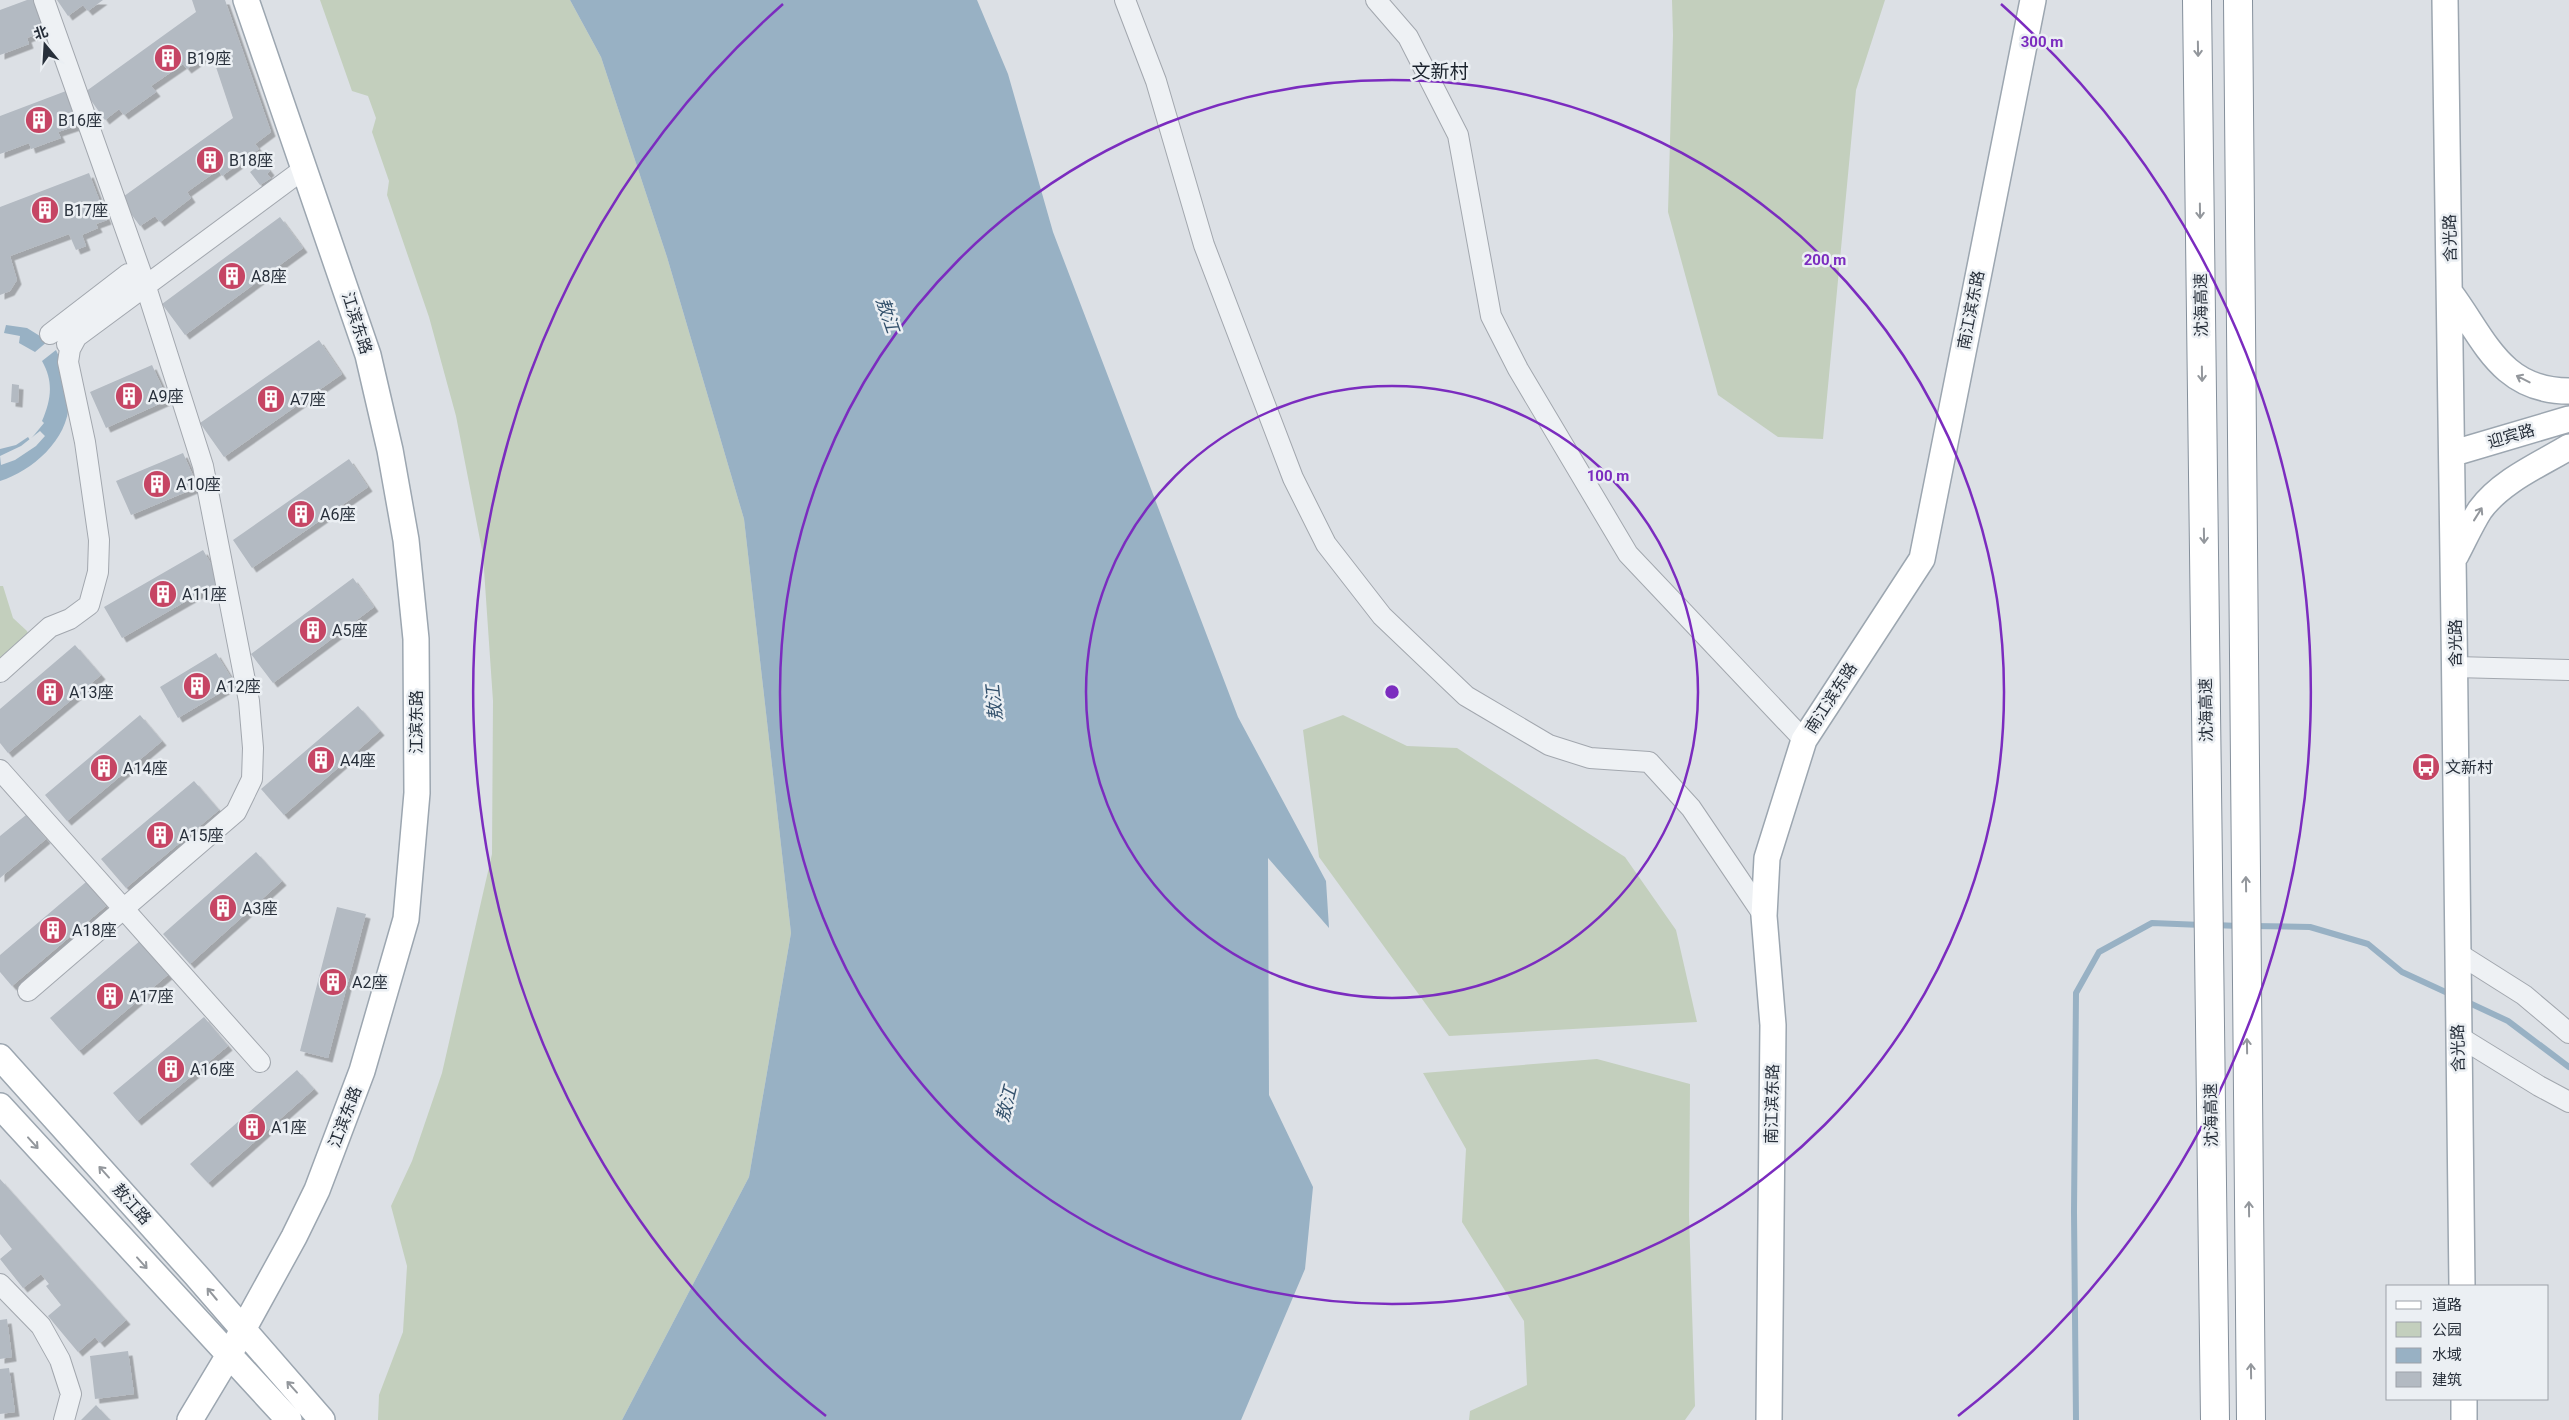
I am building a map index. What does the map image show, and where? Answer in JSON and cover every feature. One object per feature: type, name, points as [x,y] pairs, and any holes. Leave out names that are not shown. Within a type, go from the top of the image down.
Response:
[{"type":"highway","name":"沈海高速","points":[[2197,0],[2215,1420]]},
{"type":"highway","points":[[2238,0],[2251,1420]]},
{"type":"main road","name":"江滨东路","points":[[190,1420],[230,1355],[317,1190],[362,1071],[406,918],[416,793],[416,639],[406,540],[390,450],[368,355],[246,0]]},
{"type":"main road","name":"南江滨东路","points":[[1769,1420],[1773,1024],[1764,916],[1767,858],[1804,740],[1922,559],[2033,0]]},
{"type":"main road","name":"含光路","points":[[2445,0],[2454,453],[2456,960],[2462,1285]]},
{"type":"main road","points":[[2451,294],[2486,349],[2507,370],[2536,386],[2556,391],[2569,391]]},
{"type":"main road","name":"迎宾路","points":[[2454,453],[2569,419]]},
{"type":"main road","points":[[2454,557],[2480,510],[2490,498],[2515,479],[2569,447]]},
{"type":"main road","name":"敖江路","points":[[0,1057],[195,1274],[322,1420]]},
{"type":"main road","name":"敖江路","points":[[0,1106],[170,1294],[230,1355],[289,1420]]},
{"type":"main road","points":[[2464,1400],[2464,1420]]},
{"type":"street","points":[[28,992],[236,812],[252,779],[254,748],[245,682],[203,466],[44,0]]},
{"type":"street","points":[[1125,0],[1156,81],[1204,244],[1293,478],[1326,544],[1382,616],[1466,696],[1549,745],[1590,758],[1649,762],[1691,808],[1764,916]]},
{"type":"street","points":[[1376,0],[1408,37],[1458,135],[1491,316],[1518,369],[1628,554],[1804,740]]},
{"type":"street","points":[[77,336],[56,341],[138,275],[305,168]]},
{"type":"street","points":[[108,218],[138,275]]},
{"type":"street","points":[[0,672],[50,627],[70,619],[89,605],[98,572],[99,540],[84,442],[68,362],[70,349],[77,336],[138,275]]},
{"type":"street","points":[[2455,667],[2569,670]]},
{"type":"street","points":[[0,770],[126,909],[260,1062]]},
{"type":"street","points":[[2456,960],[2524,995],[2569,1033]]},
{"type":"street","points":[[2458,1032],[2539,1086],[2569,1102]]},
{"type":"street","points":[[0,1284],[41,1326],[60,1360],[71,1394],[64,1420]]},
{"type":"green space","points":[[320,0],[570,0],[601,57],[667,257],[744,519],[791,933],[749,1177],[622,1420],[378,1420],[379,1395],[403,1332],[407,1266],[391,1206],[412,1161],[442,1073],[492,854],[493,701],[483,555],[456,416],[429,317],[387,195],[389,181],[372,132],[376,118],[368,96],[352,91]]},
{"type":"green space","points":[[1672,0],[1885,0],[1856,90],[1823,439],[1778,437],[1718,395],[1668,212],[1673,35]]},
{"type":"green space","points":[[0,586],[3,586],[13,618],[27,631],[29,637],[0,663]]},
{"type":"green space","points":[[1343,715],[1407,746],[1457,748],[1625,857],[1676,930],[1697,1022],[1449,1036],[1319,857],[1303,730]]},
{"type":"green space","points":[[1597,1059],[1690,1084],[1689,1215],[1695,1406],[1685,1420],[1469,1420],[1470,1411],[1527,1385],[1524,1321],[1462,1222],[1466,1149],[1423,1073]]},
{"type":"water","name":"敖江","points":[[570,0],[977,0],[1008,74],[1053,232],[1238,717],[1326,881],[1329,928],[1268,858],[1269,1095],[1313,1187],[1305,1269],[1241,1420],[622,1420],[749,1177],[791,933],[744,519],[667,257],[601,57]]},
{"type":"water","points":[[6,325],[27,328],[48,341],[35,352],[19,343],[20,336],[4,333]]},
{"type":"water","points":[[56,350],[69,400],[67,417],[62,429],[55,441],[36,462],[0,481],[0,449],[16,445],[28,437],[30,440],[44,423],[42,421],[49,398],[50,384],[42,361]]},
{"type":"pier","points":[[40,431],[45,436],[36,446],[15,460],[1,465],[0,456],[21,446]]},
{"type":"building","points":[[27,0],[36,0],[47,30],[27,38],[29,44],[0,55],[0,10]]},
{"type":"building","points":[[57,0],[103,0],[88,11],[83,5],[68,16]]},
{"type":"building","points":[[192,0],[225,0],[271,132],[255,144],[259,149],[222,176],[218,170],[187,192],[191,198],[160,222],[155,216],[140,226],[120,199],[233,118],[211,52],[187,69],[183,64],[151,86],[156,92],[124,115],[119,109],[105,120],[85,92],[196,12]]},
{"type":"building","name":"B16座","points":[[66,91],[79,125],[58,132],[61,138],[31,149],[29,143],[0,154],[0,116]]},
{"type":"building","points":[[263,162],[270,171],[267,174],[271,178],[260,185],[250,172]]},
{"type":"building","name":"B17座","points":[[89,173],[107,220],[96,224],[98,228],[82,235],[86,246],[76,250],[69,234],[10,256],[17,280],[10,291],[0,295],[0,207]]},
{"type":"building","name":"A8座","points":[[280,217],[303,248],[185,335],[162,304]]},
{"type":"building","name":"A7座","points":[[319,340],[342,374],[224,457],[200,423]]},
{"type":"building","name":"A9座","points":[[152,365],[168,400],[106,428],[90,392]]},
{"type":"building","points":[[12,384],[19,385],[18,403],[11,402]]},
{"type":"building","name":"A10座","points":[[183,453],[198,487],[131,515],[116,481]]},
{"type":"building","name":"A6座","points":[[349,459],[368,487],[252,568],[233,540]]},
{"type":"building","name":"A11座","points":[[203,550],[221,581],[122,638],[104,607]]},
{"type":"building","name":"A5座","points":[[353,578],[374,607],[273,683],[251,654]]},
{"type":"building","name":"A13座","points":[[75,645],[101,675],[8,753],[0,743],[0,709]]},
{"type":"building","name":"A12座","points":[[216,653],[235,684],[178,718],[160,687]]},
{"type":"building","name":"A4座","points":[[358,706],[380,731],[284,815],[261,789]]},
{"type":"building","name":"A14座","points":[[140,715],[162,741],[67,821],[45,795]]},
{"type":"building","name":"A15座","points":[[194,781],[219,810],[126,888],[101,859]]},
{"type":"building","points":[[26,815],[46,839],[0,878],[0,836]]},
{"type":"building","name":"A3座","points":[[256,852],[282,881],[190,964],[163,934]]},
{"type":"building","name":"A18座","points":[[86,882],[106,906],[12,986],[0,972],[0,955]]},
{"type":"building","name":"A2座","points":[[337,907],[366,914],[328,1058],[300,1051]]},
{"type":"building","name":"A17座","points":[[141,940],[170,973],[79,1051],[50,1018]]},
{"type":"building","name":"A16座","points":[[204,1017],[228,1046],[137,1121],[113,1093]]},
{"type":"building","name":"A1座","points":[[297,1070],[314,1089],[208,1183],[190,1164]]},
{"type":"building","points":[[0,1179],[126,1320],[100,1343],[95,1337],[78,1352],[48,1316],[61,1305],[46,1286],[49,1284],[41,1274],[23,1288],[0,1259],[12,1249],[0,1234]]},
{"type":"building","points":[[7,1319],[12,1357],[0,1359],[0,1320]]},
{"type":"building","points":[[128,1351],[134,1394],[95,1399],[90,1356]]},
{"type":"building","points":[[9,1368],[15,1412],[0,1414],[0,1369]]},
{"type":"building","points":[[96,1405],[110,1420],[81,1420]]},
{"type":"waterway","points":[[2076,1420],[2074,1212],[2076,993],[2099,952],[2152,923],[2202,925]]},
{"type":"waterway","points":[[2214,925],[2239,926]]},
{"type":"waterway","points":[[2252,926],[2310,927],[2368,944],[2402,972],[2452,995]]},
{"type":"waterway","points":[[2463,1000],[2508,1021],[2569,1067]]},
{"type":"place","name":"B19座","points":[[168,58]]},
{"type":"place","name":"B16座","points":[[39,120]]},
{"type":"place","name":"B18座","points":[[210,160]]},
{"type":"place","name":"B17座","points":[[45,210]]},
{"type":"place","name":"A8座","points":[[232,276]]},
{"type":"place","name":"A9座","points":[[129,396]]},
{"type":"place","name":"A7座","points":[[271,399]]},
{"type":"place","name":"A10座","points":[[157,484]]},
{"type":"place","name":"A6座","points":[[301,514]]},
{"type":"place","name":"A11座","points":[[163,594]]},
{"type":"place","name":"A5座","points":[[313,630]]},
{"type":"place","name":"A12座","points":[[197,686]]},
{"type":"place","name":"A13座","points":[[50,692]]},
{"type":"place","name":"A4座","points":[[321,760]]},
{"type":"place","name":"文新村","points":[[2426,767]]},
{"type":"place","name":"A14座","points":[[104,768]]},
{"type":"place","name":"A15座","points":[[160,835]]},
{"type":"place","name":"A3座","points":[[223,908]]},
{"type":"place","name":"A18座","points":[[53,930]]},
{"type":"place","name":"A2座","points":[[333,982]]},
{"type":"place","name":"A17座","points":[[110,996]]},
{"type":"place","name":"A16座","points":[[171,1069]]},
{"type":"place","name":"A1座","points":[[252,1127]]},
{"type":"district","name":"文新村","points":[[1440,71]]}]
